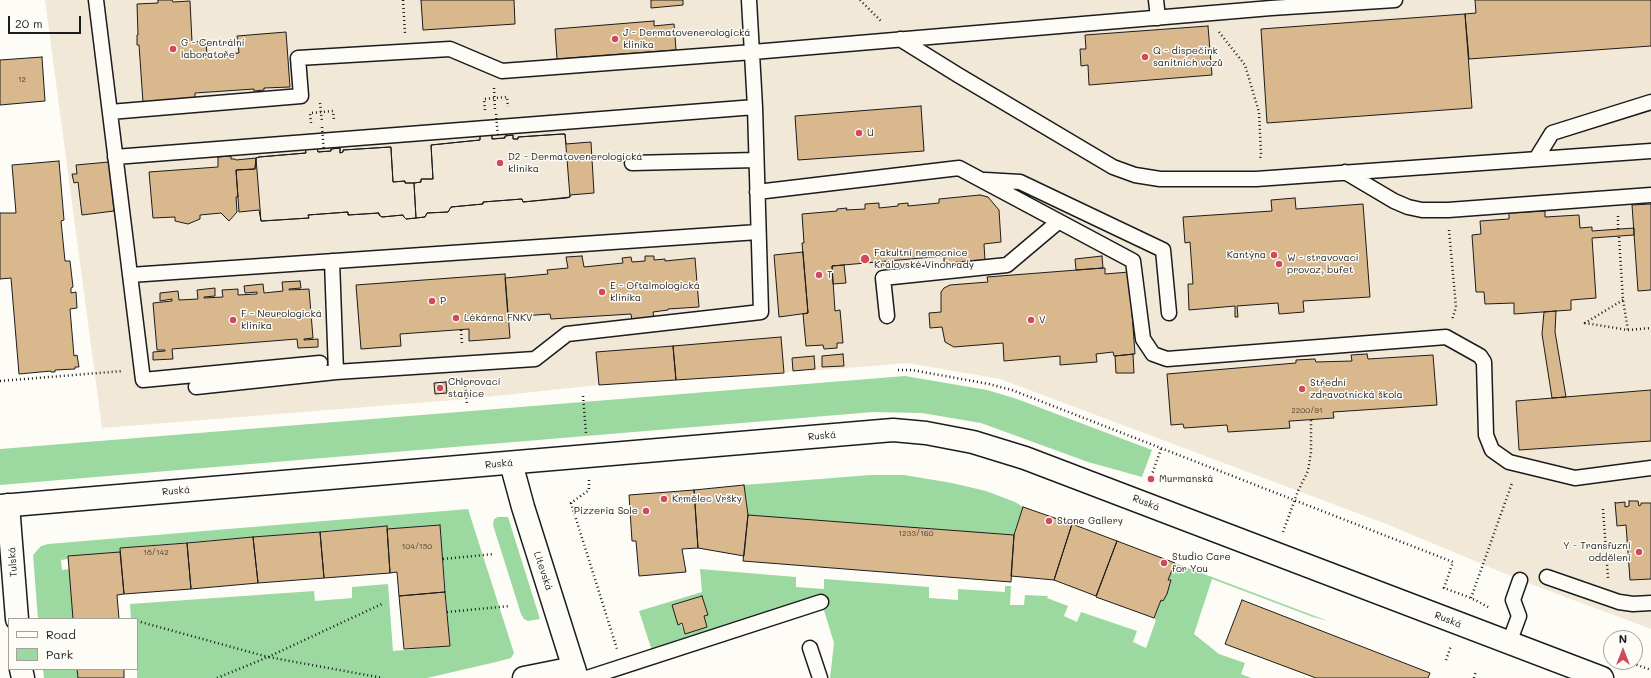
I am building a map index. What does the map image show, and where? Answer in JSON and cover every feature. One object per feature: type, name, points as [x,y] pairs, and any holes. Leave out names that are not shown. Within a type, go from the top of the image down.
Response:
[{"type":"street","name":"Ruská","points":[[4,506],[893,430],[926,433],[973,442],[1025,458],[1602,678]]},
{"type":"street","name":"Litevská","points":[[511,463],[523,508],[579,675]]},
{"type":"street","name":"Tulská","points":[[4,506],[17,618]]},
{"type":"street","points":[[524,678],[579,675]]},
{"type":"lane","points":[[96,0],[143,380],[320,363]]},
{"type":"lane","points":[[196,387],[336,372],[535,359],[567,334],[761,312],[753,52],[749,0]]},
{"type":"lane","points":[[1156,0],[1158,18]]},
{"type":"lane","points":[[110,112],[301,96],[298,58],[450,48],[502,71],[753,52],[1158,18],[1271,4],[1395,0]]},
{"type":"lane","points":[[900,39],[1113,167],[1135,175],[1160,180],[1256,179],[1651,151]]},
{"type":"lane","points":[[1536,159],[1552,133],[1651,102]]},
{"type":"lane","points":[[115,157],[755,107]]},
{"type":"lane","points":[[632,163],[756,160]]},
{"type":"lane","points":[[757,192],[959,168],[1058,222],[1134,261],[1143,339],[1153,354],[1167,359],[1446,337],[1480,356],[1484,362],[1486,435],[1492,450],[1509,462],[1575,478],[1651,468]]},
{"type":"lane","points":[[1345,172],[1394,201],[1408,207],[1422,210],[1448,210],[1651,196]]},
{"type":"lane","points":[[980,180],[1020,182],[1163,250],[1170,313]]},
{"type":"lane","points":[[887,316],[883,278],[1008,265],[1058,222]]},
{"type":"lane","points":[[130,275],[758,232]]},
{"type":"lane","points":[[332,261],[336,372]]},
{"type":"lane","points":[[1547,577],[1610,599],[1633,604],[1651,603]]},
{"type":"lane","points":[[1509,643],[1519,616],[1513,600],[1520,580]]},
{"type":"lane","points":[[579,675],[622,667],[821,602]]},
{"type":"lane","points":[[810,648],[820,678]]},
{"type":"path","points":[[403,0],[404,16]]},
{"type":"path","points":[[1204,13],[1245,65],[1259,112],[1261,154],[1256,179]]},
{"type":"path","points":[[484,99],[507,97]]},
{"type":"path","points":[[310,113],[333,111]]},
{"type":"path","points":[[496,114],[498,138]]},
{"type":"path","points":[[322,127],[324,152]]},
{"type":"path","points":[[1450,235],[1455,313]]},
{"type":"path","points":[[1619,237],[1623,300],[1628,330]]},
{"type":"path","points":[[1623,300],[1585,323],[1628,330],[1651,328]]},
{"type":"path","points":[[0,381],[141,369]]},
{"type":"path","points":[[898,370],[912,370],[989,384],[1012,390],[1161,449],[1295,499],[1453,562],[1444,588],[1471,598],[1495,611]]},
{"type":"path","points":[[583,396],[589,490],[571,503],[622,667]]},
{"type":"path","points":[[1276,553],[1295,499],[1308,471],[1312,452],[1311,420]]},
{"type":"path","points":[[1143,502],[1161,449]]},
{"type":"path","points":[[1471,598],[1519,465]]},
{"type":"path","points":[[1603,509],[1610,599]]},
{"type":"path","points":[[443,559],[494,554]]},
{"type":"path","points":[[217,678],[268,657],[384,603]]},
{"type":"path","points":[[447,612],[510,606]]},
{"type":"path","points":[[138,621],[268,657],[383,678]]},
{"type":"path","points":[[1474,678],[1476,672]]},
{"type":"shaded area","name":"Fakultní nemocnice Královské Vinohrady","points":[[45,0],[1651,0],[1651,629],[1520,580],[1389,525],[1000,379],[907,363],[793,371],[784,373],[599,385],[467,399],[102,428]]},
{"type":"green space","points":[[905,376],[987,390],[1017,399],[1152,450],[1142,477],[1088,462],[981,423],[922,413],[873,412],[0,485],[0,449]]},
{"type":"green space","points":[[870,475],[904,475],[952,483],[986,491],[1015,502],[1023,507],[1014,535],[748,515],[744,485]]},
{"type":"green space","points":[[468,509],[514,653],[511,658],[427,678],[137,678],[138,618],[131,618],[130,604],[314,591],[315,601],[352,598],[352,587],[388,584],[393,651],[450,646],[440,525],[387,529],[386,526],[120,548],[120,552],[68,556],[68,559],[61,560],[62,570],[69,569],[73,618],[38,618],[33,555],[41,546],[48,544]]},
{"type":"green space","points":[[498,517],[508,517],[540,619],[528,621],[524,619],[521,614],[493,525],[494,519]]},
{"type":"green space","points":[[1175,563],[1328,621],[1313,617],[1212,579],[1194,634],[1219,654],[1245,663],[1241,674],[1251,678],[830,678],[834,643],[823,607],[655,660],[639,611],[702,592],[700,569],[796,577],[796,587],[824,589],[824,579],[929,587],[929,598],[958,600],[958,589],[1005,592],[1005,586],[1011,586],[1010,605],[1024,605],[1025,595],[1048,596],[1047,598],[1068,606],[1064,616],[1077,622],[1081,612],[1137,631],[1133,642],[1146,648],[1156,620],[1154,618],[1171,581],[1168,580]],"holes":[[[702,596],[708,615],[704,616],[707,627],[685,634],[672,605]]]},
{"type":"green space","points":[[43,670],[77,670],[78,678],[44,678]]},
{"type":"building","name":"G - Centrální laboratoře","points":[[158,0],[172,0],[173,2],[190,1],[192,42],[206,41],[207,55],[239,53],[237,36],[286,32],[290,87],[264,88],[264,90],[254,91],[254,89],[195,93],[195,98],[143,102],[139,45],[137,45],[137,4],[158,3]]},
{"type":"building","points":[[421,0],[514,0],[515,24],[423,30]]},
{"type":"building","points":[[651,0],[683,0],[683,5],[651,8]]},
{"type":"building","points":[[1475,0],[1651,0],[1651,46],[1469,59],[1465,14],[1476,13]]},
{"type":"building","points":[[1465,14],[1472,108],[1267,123],[1261,29]]},
{"type":"building","name":"J - Dermatovenerologická klinika","points":[[654,21],[654,26],[674,24],[676,50],[557,59],[555,29]]},
{"type":"building","name":"Q - dispečink sanitních vozů","points":[[1208,26],[1212,75],[1089,85],[1088,65],[1081,66],[1080,49],[1086,49],[1085,35]]},
{"type":"building","points":[[42,57],[45,101],[0,105],[0,60]]},
{"type":"building","name":"U","points":[[921,106],[924,151],[798,160],[795,116]]},
{"type":"building","points":[[492,134],[492,139],[505,138],[505,136],[513,135],[513,139],[518,139],[518,137],[565,134],[566,144],[591,142],[594,193],[570,195],[570,197],[567,198],[523,202],[522,199],[483,202],[483,204],[451,207],[448,212],[427,213],[425,217],[406,219],[403,215],[382,217],[379,213],[348,215],[348,212],[308,215],[309,218],[261,221],[259,210],[239,212],[236,170],[255,169],[256,158],[259,157],[306,153],[305,148],[317,147],[318,152],[331,151],[331,149],[340,148],[340,153],[343,152],[343,150],[391,147],[393,182],[405,181],[405,183],[414,183],[421,182],[421,179],[433,179],[431,145],[480,140],[480,135]]},
{"type":"building","name":"D2 - Dermatovenerologická klinika","points":[[492,134],[492,139],[505,138],[505,136],[513,135],[513,139],[518,139],[518,137],[565,134],[570,197],[523,202],[522,199],[483,202],[483,204],[451,207],[448,212],[427,213],[425,217],[416,218],[414,183],[421,182],[421,179],[433,179],[431,145],[480,140],[480,135]]},
{"type":"building","points":[[317,147],[318,152],[331,151],[331,149],[340,148],[340,153],[343,152],[343,150],[391,147],[393,182],[405,181],[405,183],[414,183],[416,218],[406,219],[403,215],[382,217],[379,213],[348,215],[348,212],[308,215],[309,218],[261,221],[256,158],[306,153],[305,148]]},
{"type":"building","points":[[231,156],[231,159],[236,160],[256,158],[255,169],[236,170],[238,197],[236,197],[237,212],[229,221],[221,213],[200,215],[200,219],[188,224],[175,221],[175,217],[153,218],[149,172],[218,167],[218,157]]},
{"type":"building","points":[[59,161],[64,220],[61,221],[65,261],[70,261],[73,287],[71,288],[71,293],[76,292],[77,308],[70,309],[74,356],[77,355],[79,367],[75,367],[75,369],[55,370],[55,372],[51,371],[19,374],[11,278],[0,279],[0,213],[16,213],[12,165]]},
{"type":"building","points":[[109,162],[114,211],[82,215],[78,182],[74,183],[72,174],[77,174],[76,165]]},
{"type":"building","name":"T","points":[[980,195],[988,197],[999,210],[1001,242],[984,244],[985,261],[944,265],[944,256],[832,266],[835,311],[840,310],[843,343],[837,343],[837,348],[824,349],[823,345],[806,346],[803,314],[808,313],[802,243],[804,243],[802,214],[837,211],[837,209],[847,208],[846,210],[865,209],[865,204],[879,203],[879,208],[898,206],[898,204],[908,203],[908,206],[939,203],[939,199]]},
{"type":"building","name":"W - stravovaci provoz, bufet","points":[[1295,198],[1296,209],[1363,204],[1370,297],[1303,301],[1304,312],[1279,314],[1278,303],[1237,306],[1238,317],[1235,317],[1235,306],[1189,310],[1188,284],[1193,284],[1190,242],[1185,243],[1183,217],[1272,211],[1271,200]]},
{"type":"building","points":[[1651,204],[1651,290],[1638,291],[1632,205]]},
{"type":"building","points":[[1545,211],[1545,217],[1579,215],[1580,228],[1592,227],[1592,231],[1634,228],[1634,235],[1592,238],[1596,298],[1571,300],[1571,310],[1514,314],[1514,303],[1485,304],[1484,292],[1476,292],[1472,235],[1481,234],[1480,221],[1509,219],[1509,213]]},
{"type":"building","points":[[803,252],[808,313],[779,317],[774,255]]},
{"type":"building","name":"E - Oftalmologická klinika","points":[[582,256],[584,267],[623,263],[622,258],[631,257],[632,262],[645,261],[645,256],[654,256],[654,260],[665,259],[665,261],[695,258],[699,307],[668,309],[653,312],[654,319],[632,321],[631,314],[551,319],[550,314],[508,317],[505,278],[548,274],[547,270],[568,268],[566,257]]},
{"type":"building","points":[[1102,256],[1103,268],[1076,270],[1075,259]]},
{"type":"building","points":[[844,265],[846,283],[833,284],[832,266]]},
{"type":"building","name":"V","points":[[1105,268],[1105,274],[1129,272],[1135,354],[1114,356],[1113,352],[1096,354],[1097,362],[1060,365],[1060,356],[1004,361],[1003,343],[954,347],[945,342],[942,327],[930,328],[929,313],[941,312],[941,292],[944,288],[950,285],[988,282],[987,277]]},
{"type":"building","name":"P","points":[[505,274],[510,338],[469,341],[469,329],[400,334],[401,346],[361,349],[356,285]]},
{"type":"building","name":"F - Neurologická klinika","points":[[300,281],[301,288],[289,290],[309,289],[313,338],[304,340],[318,339],[318,347],[298,348],[297,339],[172,349],[173,359],[153,360],[153,352],[165,350],[157,350],[153,303],[172,301],[172,299],[160,301],[160,293],[178,291],[179,300],[198,299],[197,290],[215,288],[215,296],[204,298],[223,297],[222,290],[238,289],[238,295],[257,294],[257,292],[245,293],[244,286],[263,284],[264,293],[283,291],[282,282]]},
{"type":"building","points":[[1556,311],[1555,332],[1566,397],[1552,398],[1542,334],[1544,312]]},
{"type":"building","points":[[781,337],[784,373],[676,380],[673,346]]},
{"type":"building","points":[[673,346],[676,380],[599,385],[596,352]]},
{"type":"building","points":[[843,354],[844,366],[822,367],[822,356]]},
{"type":"building","points":[[1133,354],[1134,373],[1116,373],[1115,356]]},
{"type":"building","name":"Střední zdravotnická škola","points":[[1367,354],[1368,359],[1433,355],[1437,405],[1333,412],[1334,418],[1289,421],[1290,428],[1228,432],[1227,425],[1184,428],[1183,424],[1171,425],[1167,374],[1296,363],[1296,360],[1315,359],[1316,362],[1352,361],[1351,355]]},
{"type":"building","points":[[814,356],[815,369],[793,371],[792,358]]},
{"type":"building","name":"Chlorovací stanice","points":[[446,382],[447,393],[435,394],[434,383]]},
{"type":"building","points":[[1651,390],[1651,441],[1519,450],[1516,401]]},
{"type":"building","points":[[744,485],[748,515],[744,556],[698,548],[694,490]]},
{"type":"building","points":[[694,490],[698,548],[682,549],[686,572],[639,576],[636,541],[632,541],[629,495]]},
{"type":"building","name":"Y - Transfuzní oddělení","points":[[1629,501],[1638,501],[1639,506],[1641,503],[1651,503],[1651,579],[1630,580],[1626,525],[1617,526],[1615,502],[1625,502],[1625,507],[1629,506]]},
{"type":"building","points":[[1023,507],[1072,524],[1054,580],[1011,576],[1014,535]]},
{"type":"building","points":[[748,515],[1014,535],[1011,582],[743,561]]},
{"type":"building","points":[[1072,524],[1117,541],[1096,596],[1054,580]]},
{"type":"building","points":[[440,525],[445,592],[399,596],[397,572],[390,573],[387,529]]},
{"type":"building","points":[[387,526],[390,573],[324,578],[320,532]]},
{"type":"building","points":[[320,532],[324,578],[258,583],[253,537]]},
{"type":"building","points":[[253,537],[258,583],[191,589],[187,543]]},
{"type":"building","points":[[1117,541],[1175,563],[1168,580],[1171,580],[1167,594],[1163,601],[1161,600],[1154,618],[1096,597]]},
{"type":"building","points":[[187,543],[191,589],[124,594],[120,548]]},
{"type":"building","points":[[120,552],[124,594],[117,595],[119,618],[73,618],[68,556]]},
{"type":"building","points":[[445,592],[450,646],[404,649],[399,596]]},
{"type":"building","points":[[702,596],[708,615],[704,616],[707,627],[685,634],[682,623],[678,625],[672,605]]},
{"type":"building","points":[[1242,600],[1430,673],[1428,678],[1316,678],[1225,644]]},
{"type":"building","points":[[77,670],[124,670],[124,678],[78,678]]},
{"type":"place","name":"J - Dermatovenerologická klinika","points":[[615,39]]},
{"type":"place","name":"G - Centrální laboratoře","points":[[173,49]]},
{"type":"place","name":"Q - dispečink sanitních vozů","points":[[1145,57]]},
{"type":"place","name":"U","points":[[859,133]]},
{"type":"place","name":"D2 - Dermatovenerologická klinika","points":[[500,163]]},
{"type":"place","name":"Kantýna","points":[[1274,255]]},
{"type":"place","name":"Fakultní nemocnice Královské Vinohrady","points":[[865,259]]},
{"type":"place","name":"W - stravovaci provoz, bufet","points":[[1279,264]]},
{"type":"place","name":"T","points":[[819,275]]},
{"type":"place","name":"E - Oftalmologická klinika","points":[[602,292]]},
{"type":"place","name":"P","points":[[432,301]]},
{"type":"place","name":"Lékárna FNKV","points":[[456,318]]},
{"type":"place","name":"F - Neurologická klinika","points":[[233,320]]},
{"type":"place","name":"V","points":[[1031,320]]},
{"type":"place","name":"Chlorovací stanice","points":[[440,388]]},
{"type":"place","name":"Střední zdravotnická škola","points":[[1302,389]]},
{"type":"place","name":"Murmanská","points":[[1151,479]]},
{"type":"place","name":"Krmělec Vršky","points":[[664,499]]},
{"type":"place","name":"Pizzeria Sole","points":[[646,511]]},
{"type":"place","name":"Stone Gallery","points":[[1049,521]]},
{"type":"place","name":"Y - Transfuzní oddělení","points":[[1639,552]]},
{"type":"place","name":"Studio Care for You","points":[[1164,563]]}]
